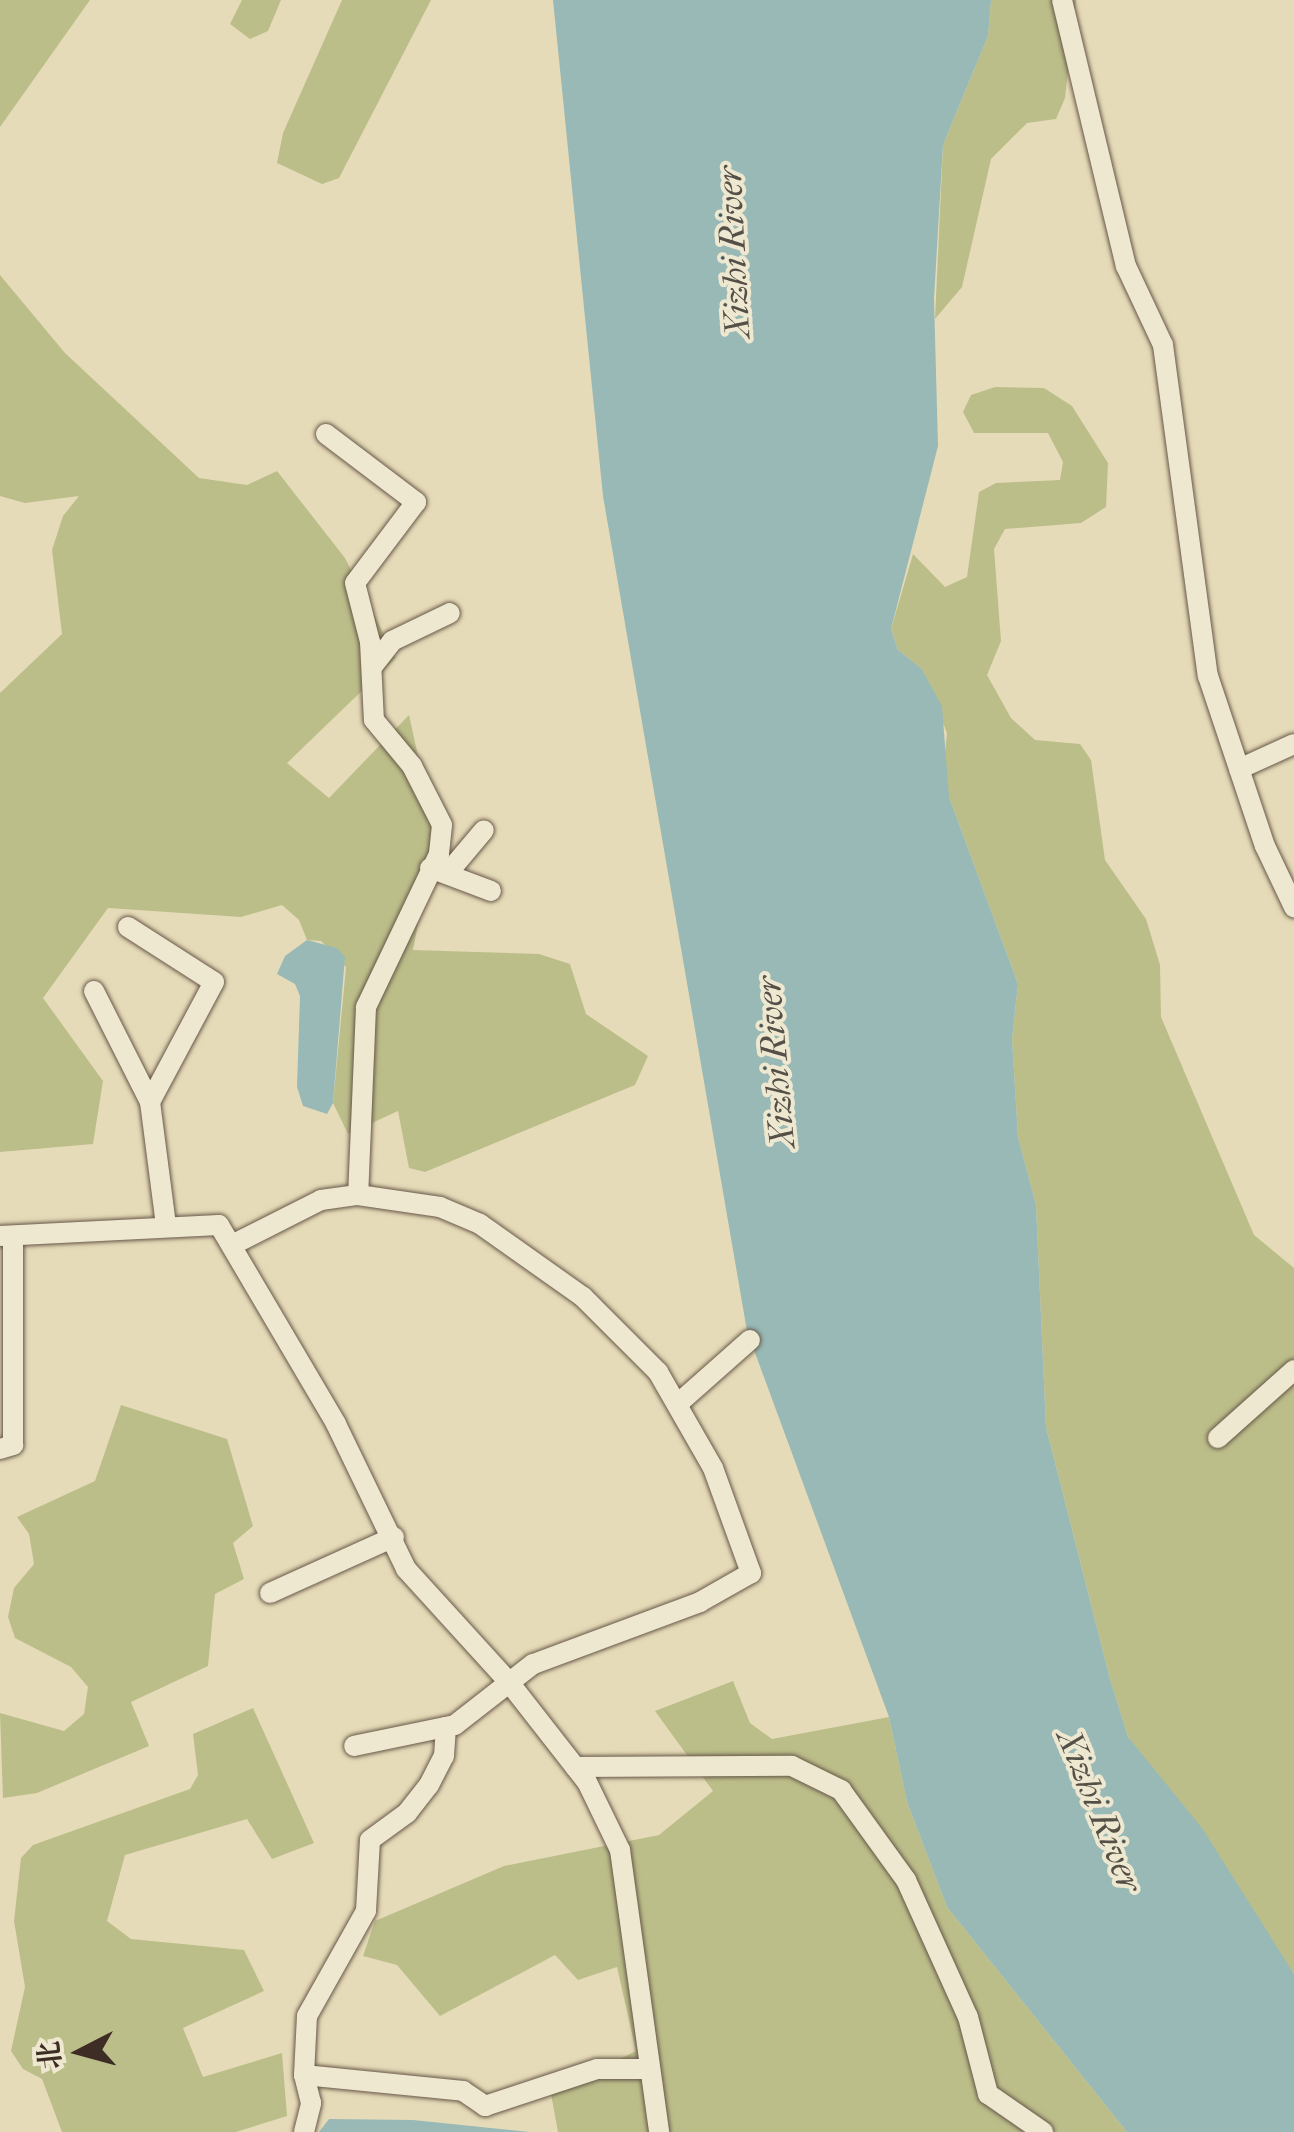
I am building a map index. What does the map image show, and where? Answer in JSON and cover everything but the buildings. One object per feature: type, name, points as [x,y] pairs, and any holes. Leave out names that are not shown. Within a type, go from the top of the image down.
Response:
[{"type":"street","points":[[1062,0],[1130,280],[1163,346],[1208,676],[1239,768],[1294,907]]},
{"type":"street","points":[[326,434],[416,502],[354,583],[372,668],[374,720],[412,766],[442,825],[439,871]]},
{"type":"street","points":[[372,668],[392,641],[450,613]]},
{"type":"street","points":[[1239,768],[1294,744]]},
{"type":"street","points":[[358,1195],[366,1007],[439,871],[484,830]]},
{"type":"street","points":[[439,871],[491,891]]},
{"type":"street","points":[[128,927],[214,982],[150,1102]]},
{"type":"street","points":[[94,991],[150,1102],[166,1226]]},
{"type":"street","points":[[232,1244],[321,1200],[358,1195],[440,1207],[480,1224],[584,1297],[680,1402],[713,1468],[751,1573],[700,1602],[533,1664],[508,1681],[484,1708],[446,1727],[354,1746]]},
{"type":"street","points":[[0,1449],[13,1445],[6,1236],[219,1225],[394,1536],[406,1569],[508,1681],[575,1767],[620,1850],[659,2132]]},
{"type":"street","points":[[680,1402],[750,1340]]},
{"type":"street","points":[[1218,1438],[1294,1370]]},
{"type":"street","points":[[270,1592],[394,1536]]},
{"type":"street","points":[[304,2132],[311,2103],[304,2076],[307,2016],[366,1910],[370,1840],[407,1812],[429,1785],[444,1756],[446,1727]]},
{"type":"street","points":[[575,1767],[792,1766],[841,1790],[906,1880],[968,2017],[988,2094],[1043,2132]]},
{"type":"street","points":[[304,2076],[463,2090],[484,2106],[597,2069],[650,2069]]},
{"type":"green space","points":[[0,0],[90,0],[0,127]]},
{"type":"green space","points":[[242,0],[281,0],[268,31],[250,39],[230,24]]},
{"type":"green space","points":[[342,0],[431,0],[339,178],[322,184],[277,163],[283,133]]},
{"type":"green space","points":[[991,0],[1076,0],[1065,98],[1056,119],[1027,123],[991,159],[962,287],[935,319],[943,145],[988,36]]},
{"type":"green space","points":[[0,275],[65,353],[199,478],[247,485],[277,471],[345,558],[396,658],[287,763],[329,798],[409,715],[435,834],[413,950],[539,954],[570,964],[586,1014],[648,1056],[635,1085],[425,1172],[409,1168],[398,1111],[348,1134],[333,1103],[346,967],[321,941],[307,940],[299,920],[282,905],[241,917],[108,908],[43,998],[103,1081],[93,1144],[0,1152],[0,693],[62,634],[52,550],[63,516],[79,496],[25,503],[0,496]]},
{"type":"green space","points":[[995,387],[1044,388],[1072,406],[1108,463],[1106,507],[1081,523],[1005,529],[994,549],[1001,641],[987,675],[1011,718],[1035,740],[1080,744],[1091,760],[1105,860],[1146,919],[1160,965],[1161,1017],[1254,1235],[1294,1268],[1294,1974],[1128,1737],[1110,1679],[1046,1427],[1036,1205],[1018,1137],[1012,1039],[1018,984],[949,797],[943,774],[947,733],[921,668],[898,650],[891,629],[913,554],[945,587],[967,577],[979,492],[996,483],[1060,480],[1063,462],[1048,433],[974,433],[963,412],[971,395]]},
{"type":"green space","points":[[121,1405],[227,1439],[253,1526],[233,1543],[244,1579],[215,1594],[208,1666],[131,1702],[149,1746],[37,1793],[3,1798],[0,1713],[64,1731],[84,1714],[88,1687],[71,1667],[15,1638],[8,1617],[14,1588],[34,1564],[29,1534],[17,1517],[95,1481]]},
{"type":"green space","points":[[733,1681],[750,1723],[772,1739],[889,1717],[907,1802],[947,1907],[1127,2132],[558,2132],[551,2094],[636,2051],[617,1967],[578,1980],[555,1955],[440,2016],[397,1965],[363,1956],[375,1921],[504,1866],[659,1835],[713,1791],[655,1711]]},
{"type":"green space","points":[[253,1708],[314,1843],[272,1859],[247,1819],[125,1855],[107,1921],[131,1939],[244,1950],[264,1991],[183,2028],[203,2077],[282,2053],[287,2116],[236,2132],[62,2132],[42,2079],[23,2069],[11,2051],[25,1987],[14,1921],[21,1858],[33,1845],[190,1789],[198,1775],[193,1734]]},
{"type":"water","name":"Xizhi River","points":[[553,0],[991,0],[988,36],[943,145],[934,299],[938,446],[891,629],[898,650],[921,668],[942,706],[949,797],[1018,984],[1012,1039],[1018,1137],[1036,1205],[1046,1427],[1110,1679],[1128,1737],[1202,1828],[1294,1974],[1294,2132],[1127,2132],[947,1907],[907,1802],[889,1717],[747,1331],[603,496]]},
{"type":"water","points":[[307,940],[337,948],[345,957],[333,1103],[327,1114],[303,1106],[297,1087],[300,996],[295,984],[277,974],[285,956]]},
{"type":"water","points":[[329,2119],[413,2120],[530,2132],[319,2132]]}]
